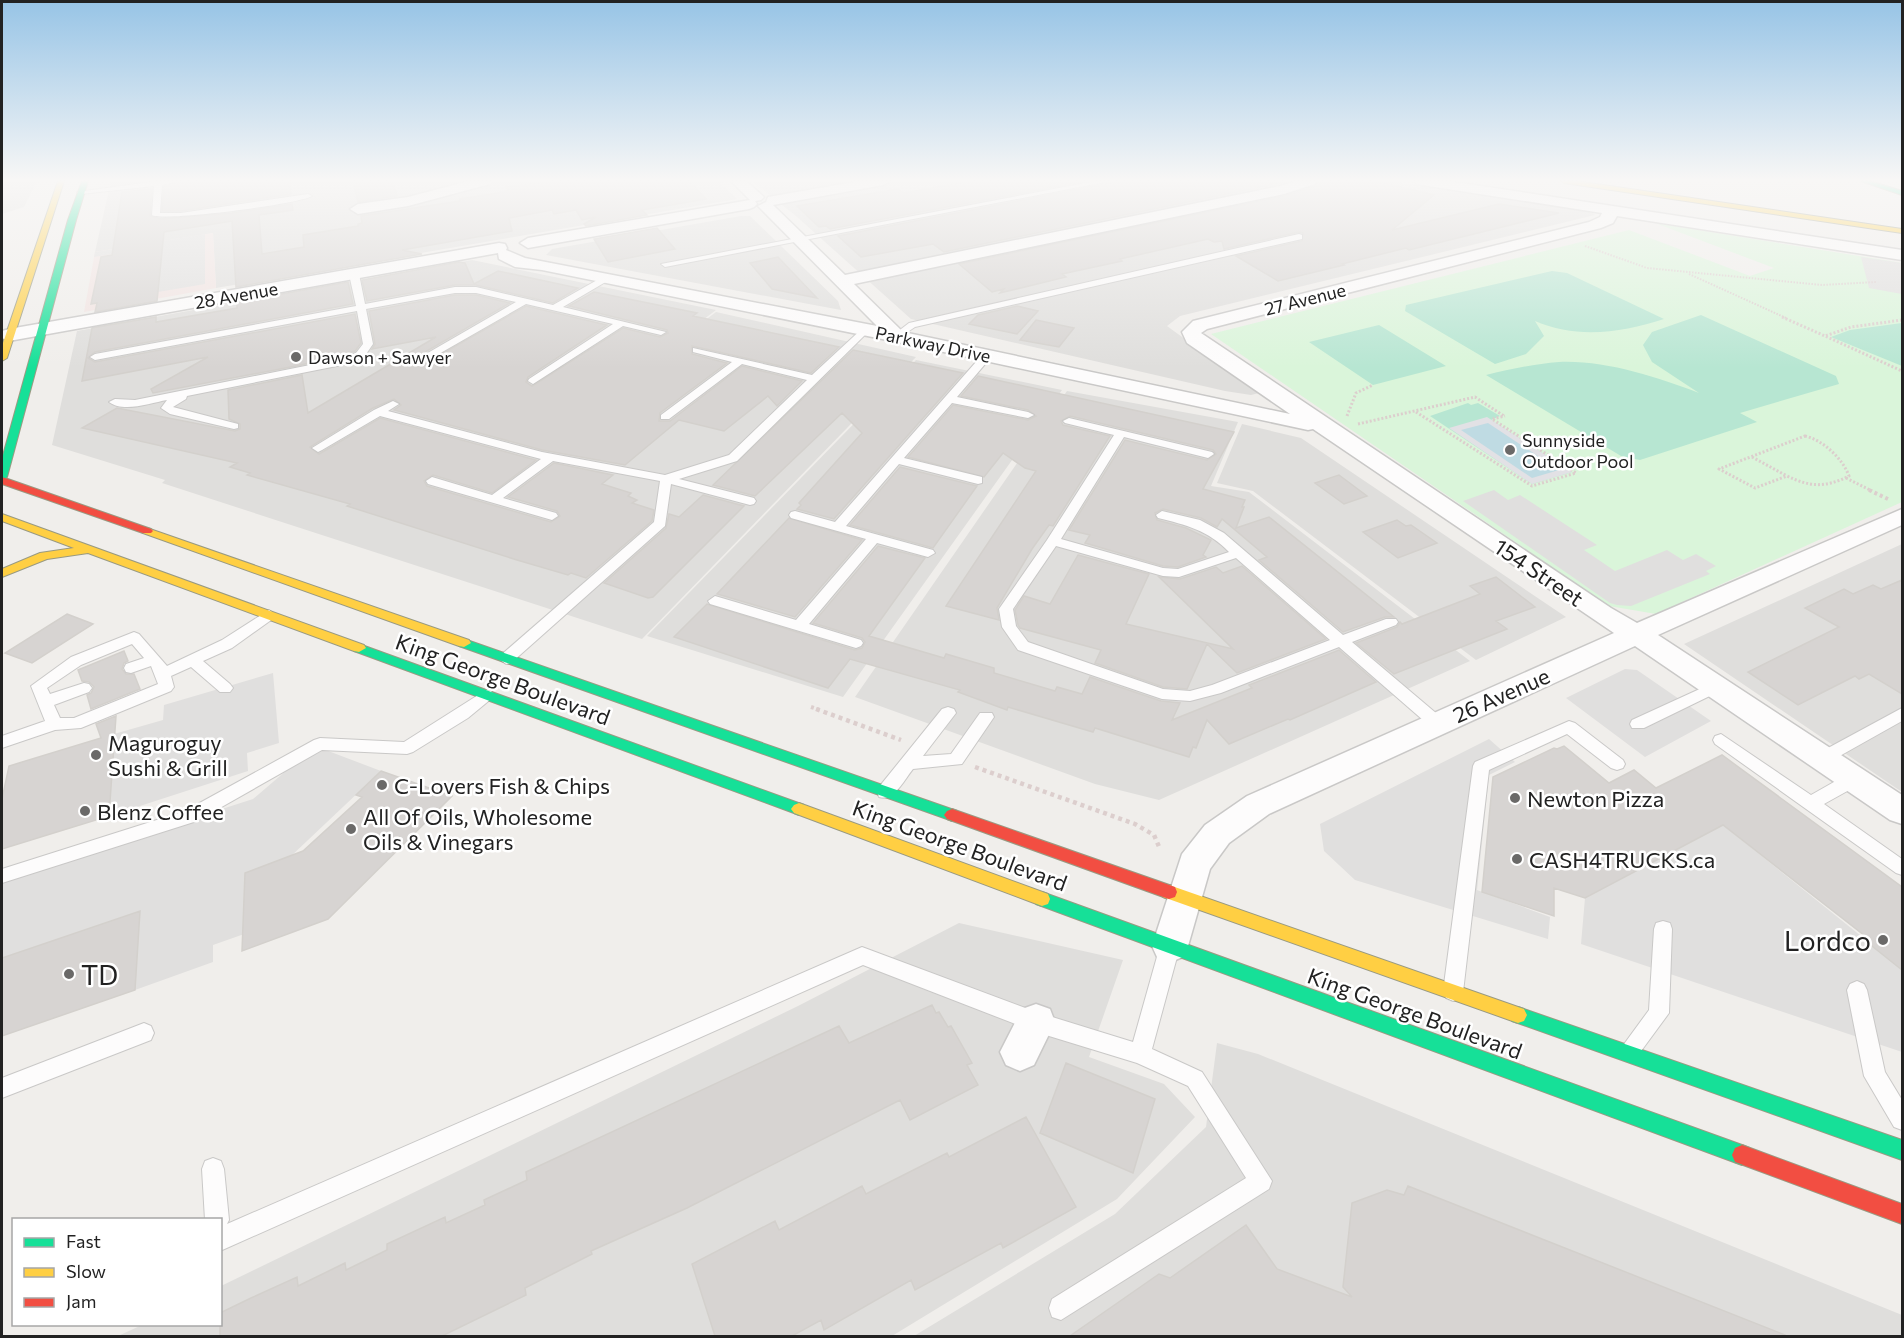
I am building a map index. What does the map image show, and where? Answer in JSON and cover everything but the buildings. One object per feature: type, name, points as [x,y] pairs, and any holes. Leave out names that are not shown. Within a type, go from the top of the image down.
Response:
[{"type":"main road","points":[[2,358],[6,338],[39,243]]},
{"type":"main road","points":[[2,479],[66,243]]},
{"type":"main road","name":"King George Boulevard","points":[[2,479],[506,659],[1902,1150]]},
{"type":"main road","name":"King George Boulevard","points":[[2,517],[858,829],[1170,946],[1902,1214]]},
{"type":"main road","points":[[2,573],[15,565],[58,552],[91,549]]},
{"type":"main road","points":[[486,695],[499,683]]},
{"type":"main road","points":[[558,692],[693,725]]},
{"type":"street","points":[[542,265],[529,247],[547,243]]},
{"type":"street","points":[[804,243],[897,336]]},
{"type":"street","points":[[842,281],[1024,243]]},
{"type":"street","name":"27 Avenue","points":[[1200,325],[1522,243]]},
{"type":"street","points":[[1827,243],[1902,255]]},
{"type":"street","name":"28 Avenue","points":[[6,338],[41,329],[354,274],[529,247]]},
{"type":"street","name":"Parkway Drive","points":[[502,252],[521,263],[542,265],[897,336],[1322,427]]},
{"type":"street","name":"154 Street","points":[[1200,325],[1191,332],[1194,339],[1601,614],[1636,634],[1902,811]]},
{"type":"street","name":"26 Avenue","points":[[1170,946],[1194,864],[1217,834],[1258,805],[1636,634],[1898,508]]},
{"type":"lane","points":[[666,264],[776,243]]},
{"type":"lane","points":[[897,336],[912,325],[1271,243]]},
{"type":"lane","points":[[115,402],[135,403],[193,392],[338,363],[360,355],[368,344],[354,274]]},
{"type":"lane","points":[[555,308],[606,278]]},
{"type":"lane","points":[[95,357],[455,290],[476,290],[661,332]]},
{"type":"lane","points":[[430,356],[524,301]]},
{"type":"lane","points":[[532,381],[621,323]]},
{"type":"lane","points":[[666,479],[733,458],[865,330]]},
{"type":"lane","points":[[696,350],[815,379]]},
{"type":"lane","points":[[838,527],[987,356]]},
{"type":"lane","points":[[665,417],[740,361]]},
{"type":"lane","points":[[193,392],[171,402],[167,408],[174,412],[234,426]]},
{"type":"lane","points":[[951,399],[1028,416]]},
{"type":"lane","points":[[318,448],[393,404]]},
{"type":"lane","points":[[378,412],[551,457],[666,479],[750,501]]},
{"type":"lane","points":[[1069,421],[1208,454]]},
{"type":"lane","points":[[1121,433],[1053,541],[1006,609],[1009,627],[1023,646],[1162,694],[1190,696],[1216,689],[1391,622]]},
{"type":"lane","points":[[494,499],[551,457]]},
{"type":"lane","points":[[898,460],[978,480]]},
{"type":"lane","points":[[506,659],[660,523],[666,479]]},
{"type":"lane","points":[[432,481],[552,516]]},
{"type":"lane","points":[[795,515],[928,553]]},
{"type":"lane","points":[[1162,515],[1207,526],[1223,537],[1238,553],[1437,723]]},
{"type":"lane","points":[[800,626],[875,537]]},
{"type":"lane","points":[[1053,541],[1163,572],[1179,573],[1238,553]]},
{"type":"lane","points":[[715,601],[856,643]]},
{"type":"lane","points":[[164,674],[227,644],[269,615]]},
{"type":"lane","points":[[2,742],[54,724],[75,724],[166,687],[164,674],[134,638],[76,661],[39,686],[54,724]]},
{"type":"lane","points":[[131,668],[154,660]]},
{"type":"lane","points":[[193,661],[225,688]]},
{"type":"lane","points":[[1638,724],[1715,687]]},
{"type":"lane","points":[[45,702],[84,688]]},
{"type":"lane","points":[[2,876],[191,816],[320,744],[407,748],[462,714],[486,695]]},
{"type":"lane","points":[[885,792],[948,713]]},
{"type":"lane","points":[[1823,758],[1902,714]]},
{"type":"lane","points":[[908,763],[956,760],[986,717]]},
{"type":"lane","points":[[1453,992],[1481,766],[1569,727],[1617,764]]},
{"type":"lane","points":[[1721,740],[1902,868]]},
{"type":"lane","points":[[1811,803],[1854,779]]},
{"type":"lane","points":[[1627,1054],[1659,1012],[1663,929]]},
{"type":"lane","points":[[1140,1054],[1170,946]]},
{"type":"lane","points":[[222,1238],[862,956],[1028,1037],[1140,1054],[1195,1079],[1261,1181],[1061,1308]]},
{"type":"lane","points":[[1857,990],[1875,1076],[1902,1119]]},
{"type":"lane","points":[[2,1088],[144,1034]]},
{"type":"lane","points":[[213,1169],[217,1218]]},
{"type":"path","points":[[1581,244],[1647,268],[1822,285],[1842,283],[1865,285],[1876,282]]},
{"type":"path","points":[[1686,272],[1902,371]]},
{"type":"path","points":[[1825,336],[1851,327],[1902,320]]},
{"type":"path","points":[[1346,417],[1356,393],[1373,385]]},
{"type":"path","points":[[1352,425],[1475,397],[1505,416],[1492,420],[1576,473],[1532,486],[1467,442],[1455,439],[1416,412]]},
{"type":"path","points":[[1752,457],[1811,485],[1822,486],[1848,476],[1845,465],[1810,436],[1752,457],[1719,470],[1755,488],[1788,475]]},
{"type":"path","points":[[1845,478],[1898,508]]},
{"type":"path","points":[[811,707],[921,747]]},
{"type":"path","points":[[956,760],[1136,824],[1154,835],[1160,849]]},
{"type":"shaded area","points":[[97,243],[148,243],[95,252]]},
{"type":"shaded area","points":[[147,243],[205,243],[205,284],[158,292],[160,246],[94,257],[95,252]]},
{"type":"shaded area","points":[[148,243],[214,243],[216,288],[84,312],[95,252]]},
{"type":"shaded area","points":[[214,243],[477,243],[216,288]]},
{"type":"shaded area","points":[[584,243],[778,243],[838,301],[841,310],[546,255],[552,249]]},
{"type":"shaded area","points":[[827,243],[1478,243],[1180,316],[1167,326],[1259,393],[1251,395],[911,319]]},
{"type":"shaded area","points":[[1861,257],[1902,263],[1902,294],[1869,288]]},
{"type":"shaded area","points":[[472,260],[716,310],[580,414],[716,312],[916,357],[642,639],[162,483],[165,480],[52,445],[77,331]]},
{"type":"shaded area","points":[[916,360],[1062,390],[843,697],[647,636]]},
{"type":"shaded area","points":[[1067,391],[1238,422],[1211,486],[1249,492],[1470,661],[1159,800],[1095,784],[855,697]]},
{"type":"shaded area","name":"Sunnyside Outdoor Pool","points":[[1487,417],[1572,472],[1532,484],[1449,428]]},
{"type":"shaded area","points":[[1242,424],[1301,438],[1566,617],[1476,660],[1253,491],[1217,483]]},
{"type":"shaded area","points":[[1494,490],[1508,500],[1520,495],[1597,545],[1584,550],[1615,571],[1667,550],[1683,560],[1696,554],[1716,566],[1706,571],[1710,574],[1631,606],[1610,603],[1463,501]]},
{"type":"shaded area","points":[[1902,544],[1902,792],[1684,644]]},
{"type":"shaded area","points":[[1625,669],[1637,670],[1711,721],[1645,757],[1566,698]]},
{"type":"shaded area","points":[[273,673],[279,743],[247,753],[248,771],[109,816],[114,734],[163,720],[164,705]]},
{"type":"shaded area","points":[[1489,739],[1515,762],[1489,775],[1477,890],[1550,917],[1548,939],[1355,880],[1324,851],[1320,824]]},
{"type":"shaded area","points":[[315,746],[381,771],[289,858],[247,933],[213,945],[213,962],[135,990],[140,911],[2,958],[2,880],[253,799]]},
{"type":"shaded area","points":[[1723,825],[1902,969],[1902,1052],[1581,944],[1585,898]]},
{"type":"shaded area","points":[[959,923],[1123,960],[1089,1057],[1164,1084],[1195,1117],[1117,1199],[892,1336],[118,1336],[140,1326],[222,1326],[222,1286],[798,1006]]},
{"type":"shaded area","points":[[1217,1043],[1258,1054],[1902,1315],[1902,1336],[914,1336],[1115,1214],[1206,1127]]},
{"type":"green space","points":[[1575,243],[1664,243],[1750,276],[1774,268],[1709,243],[1781,243],[1902,263],[1902,502],[1656,614],[1609,606],[1211,334]]},
{"type":"green space","points":[[1552,271],[1567,273],[1664,319],[1632,328],[1599,332],[1567,330],[1535,321],[1544,336],[1526,354],[1495,364],[1405,311],[1406,305]]},
{"type":"green space","points":[[1701,315],[1836,376],[1839,384],[1740,413],[1757,422],[1640,460],[1621,456],[1486,375],[1540,364],[1576,362],[1630,371],[1699,393],[1652,362],[1643,345],[1652,332]]},
{"type":"green space","points":[[1902,323],[1902,366],[1831,337],[1850,330]]},
{"type":"green space","points":[[1379,325],[1446,366],[1373,385],[1309,342]]},
{"type":"green space","name":"Sunnyside Outdoor Pool","points":[[1468,403],[1471,405],[1478,403],[1500,416],[1491,420],[1572,472],[1532,484],[1430,416]]},
{"type":"water","points":[[1488,423],[1559,470],[1532,478],[1461,430]]},
{"type":"traffic: fast","points":[[2,477],[66,243]]},
{"type":"traffic: fast","points":[[464,643],[952,815]]},
{"type":"traffic: fast","points":[[359,648],[799,809]]},
{"type":"traffic: fast","points":[[1042,899],[1742,1155]]},
{"type":"traffic: fast","points":[[1518,1015],[1902,1150]]},
{"type":"traffic: slow","points":[[2,358],[40,243]]},
{"type":"traffic: slow","points":[[2,517],[359,648]]},
{"type":"traffic: slow","points":[[147,531],[464,643]]},
{"type":"traffic: slow","points":[[2,573],[44,556],[89,549]]},
{"type":"traffic: slow","points":[[799,809],[1042,899]]},
{"type":"traffic: slow","points":[[1169,892],[1518,1015]]},
{"type":"traffic: jam","points":[[2,480],[147,531]]},
{"type":"traffic: jam","points":[[952,815],[1169,892]]},
{"type":"traffic: jam","points":[[1742,1155],[1902,1214]]},
{"type":"place","name":"Dawson + Sawyer","points":[[296,357]]},
{"type":"place","name":"Sunnyside Outdoor Pool","points":[[1510,450]]},
{"type":"place","name":"Maguroguy Sushi & Grill","points":[[96,755]]},
{"type":"place","name":"C-Lovers Fish & Chips","points":[[382,785]]},
{"type":"place","name":"Newton Pizza","points":[[1515,798]]},
{"type":"place","name":"Blenz Coffee","points":[[85,811]]},
{"type":"place","name":"All Of Oils, Wholesome Oils & Vinegars","points":[[351,829]]},
{"type":"place","name":"CASH4TRUCKS.ca","points":[[1517,859]]},
{"type":"place","name":"Lordco","points":[[1883,940]]},
{"type":"place","name":"TD","points":[[69,974]]}]
